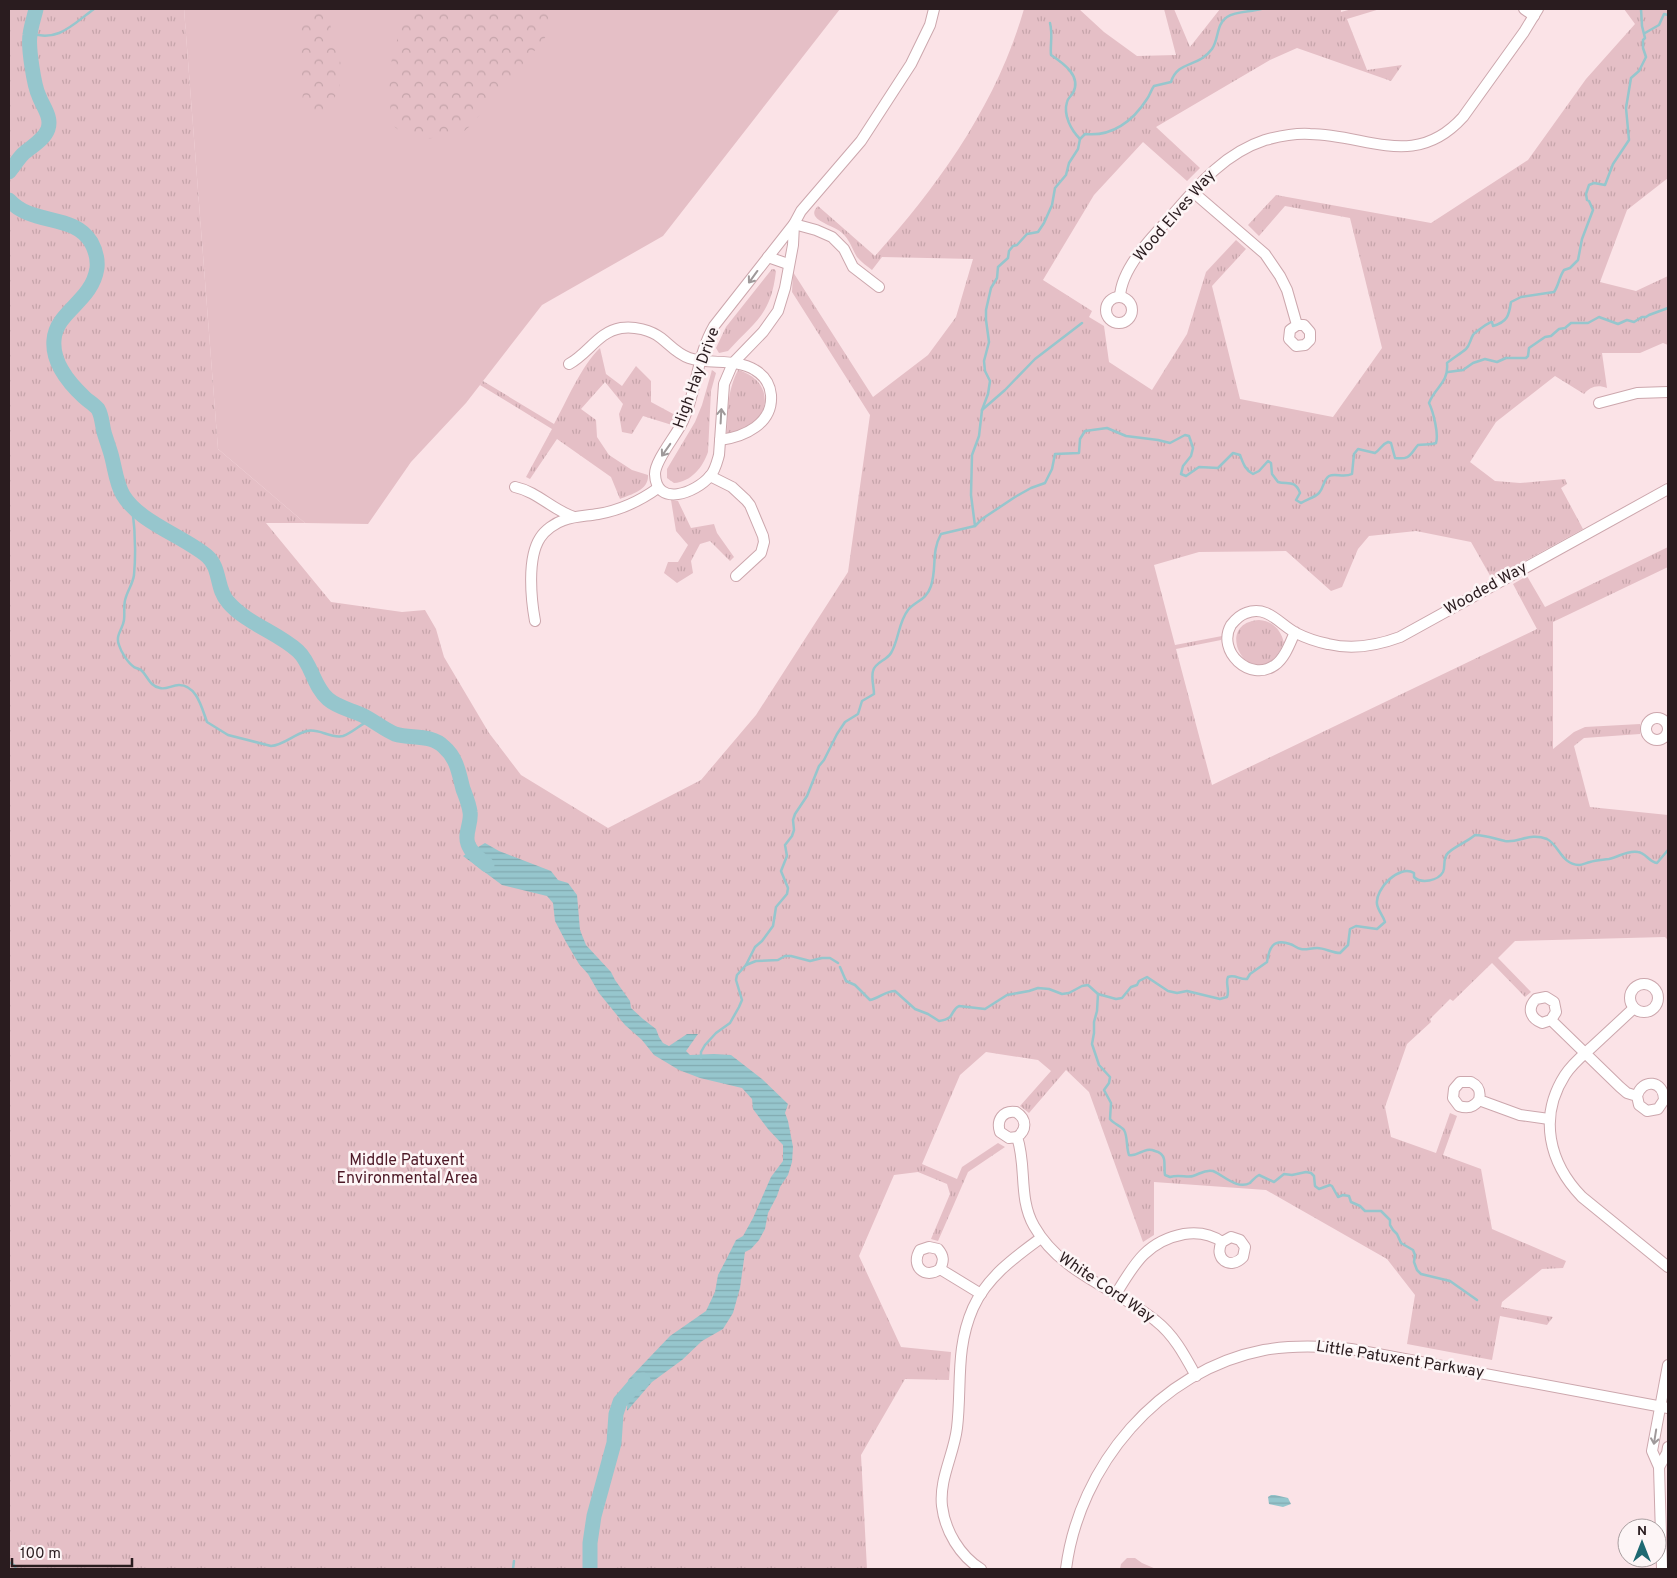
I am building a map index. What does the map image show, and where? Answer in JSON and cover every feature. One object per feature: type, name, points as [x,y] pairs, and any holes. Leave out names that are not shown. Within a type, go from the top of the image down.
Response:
[{"type":"street","name":"High Hay Drive","points":[[658,488],[655,468],[686,415],[696,383],[700,360],[714,326],[794,224],[807,204],[861,141],[911,64],[930,26],[934,9]]},
{"type":"street","points":[[1524,9],[1536,12]]},
{"type":"street","name":"Wood Elves Way","points":[[1120,297],[1123,280],[1160,228],[1204,178],[1233,156],[1249,146],[1280,136],[1296,134],[1318,134],[1397,147],[1411,146],[1436,139],[1454,127],[1463,117],[1524,32],[1536,12]]},
{"type":"street","points":[[1193,192],[1265,254],[1287,290],[1297,325]]},
{"type":"street","name":"High Hay Drive","points":[[710,476],[719,455],[724,384],[733,363],[763,332],[778,311],[785,288],[793,245],[794,224]]},
{"type":"street","points":[[794,224],[832,237],[844,249],[854,267],[879,287]]},
{"type":"street","points":[[768,257],[788,264]]},
{"type":"street","points":[[569,364],[606,333],[622,328],[631,328],[651,332],[688,358],[733,363],[754,369],[766,380],[770,389],[770,406],[763,420],[750,432],[735,438],[720,440]]},
{"type":"street","points":[[1599,403],[1637,393],[1668,392]]},
{"type":"street","points":[[535,621],[532,604],[533,561],[539,539],[554,524],[575,517],[616,510],[632,504],[658,488],[666,493],[682,494],[698,486],[710,476],[732,487],[746,500],[763,536],[764,542],[760,554],[736,576]]},
{"type":"street","points":[[515,487],[531,492],[552,507],[575,517]]},
{"type":"street","name":"Wooded Way","points":[[1295,632],[1275,665],[1264,669],[1251,669],[1244,666],[1233,657],[1229,646],[1228,635],[1232,624],[1242,614],[1258,611],[1272,615],[1295,632],[1318,642],[1344,647],[1372,646],[1400,637],[1668,489]]},
{"type":"street","points":[[1634,1008],[1575,1062],[1562,1080],[1553,1100],[1549,1119],[1550,1135],[1556,1158],[1564,1177],[1573,1188],[1668,1267]]},
{"type":"street","points":[[1552,1020],[1620,1087],[1627,1093],[1637,1096]]},
{"type":"street","points":[[1479,1100],[1520,1115],[1549,1119]]},
{"type":"street","name":"White Cord Way","points":[[1017,1137],[1022,1154],[1025,1202],[1033,1225],[1041,1238],[1053,1252],[1073,1269],[1144,1311],[1158,1322],[1178,1346],[1196,1376]]},
{"type":"street","points":[[1116,1294],[1132,1267],[1152,1247],[1164,1240],[1174,1236],[1198,1233],[1209,1234],[1222,1242]]},
{"type":"street","points":[[981,1569],[968,1559],[952,1538],[944,1515],[942,1495],[957,1430],[959,1361],[973,1308],[981,1294],[1004,1266],[1041,1238]]},
{"type":"street","points":[[940,1269],[981,1294]]},
{"type":"street","name":"Little Patuxent Parkway","points":[[1066,1569],[1079,1512],[1094,1480],[1115,1446],[1145,1412],[1178,1387],[1196,1376],[1241,1356],[1262,1351],[1302,1346],[1325,1346],[1380,1354],[1664,1407]]},
{"type":"street","points":[[1662,1569],[1659,1467],[1652,1451],[1664,1407],[1668,1365]]},
{"type":"street","points":[[1659,1467],[1668,1448]]},
{"type":"green space","name":"Middle Patuxent Environmental Area","points":[[9,9],[184,9],[218,449],[305,523],[266,523],[331,602],[402,612],[425,610],[436,629],[444,657],[489,733],[521,775],[608,828],[701,780],[756,715],[848,572],[870,415],[792,292],[793,272],[873,397],[928,355],[956,317],[973,259],[882,257],[872,270],[857,257],[845,236],[817,218],[814,212],[818,206],[875,256],[922,200],[964,141],[982,109],[1013,44],[1024,9],[1079,9],[1104,32],[1137,56],[1176,55],[1164,9],[1174,9],[1190,47],[1220,9],[1341,9],[1341,12],[1352,9],[1380,9],[1347,19],[1367,70],[1402,65],[1391,81],[1297,48],[1270,60],[1156,127],[1200,168],[1187,181],[1143,142],[1094,195],[1043,280],[1092,311],[1089,317],[1104,326],[1109,362],[1152,390],[1187,334],[1206,272],[1236,240],[1246,249],[1212,286],[1240,399],[1333,417],[1382,348],[1350,218],[1285,206],[1259,236],[1248,225],[1276,195],[1431,223],[1528,160],[1586,79],[1635,24],[1624,9],[1668,9],[1668,178],[1627,210],[1600,282],[1636,291],[1668,276],[1668,345],[1663,343],[1640,353],[1602,353],[1607,388],[1594,387],[1584,394],[1555,376],[1496,422],[1470,462],[1495,481],[1520,483],[1565,479],[1567,484],[1561,488],[1583,529],[1492,579],[1471,542],[1416,531],[1369,536],[1358,549],[1342,587],[1331,591],[1286,551],[1199,552],[1154,565],[1175,645],[1222,636],[1221,640],[1176,649],[1212,785],[1537,629],[1513,584],[1527,576],[1545,607],[1668,547],[1668,567],[1553,622],[1553,749],[1574,732],[1585,727],[1640,724],[1640,734],[1584,738],[1574,746],[1590,807],[1668,815],[1668,940],[1665,937],[1515,941],[1498,958],[1531,992],[1525,997],[1492,963],[1453,1001],[1450,999],[1430,1019],[1431,1022],[1407,1044],[1385,1107],[1391,1137],[1436,1153],[1450,1113],[1457,1116],[1443,1155],[1481,1169],[1492,1229],[1566,1261],[1563,1268],[1542,1269],[1502,1302],[1501,1307],[1553,1317],[1547,1325],[1500,1316],[1492,1360],[1407,1344],[1415,1295],[1387,1259],[1266,1190],[1154,1182],[1154,1235],[1143,1242],[1089,1092],[1066,1070],[1029,1113],[1020,1106],[1051,1071],[1038,1060],[986,1052],[960,1075],[922,1164],[957,1179],[962,1167],[998,1143],[1005,1147],[968,1172],[938,1241],[931,1239],[950,1194],[947,1184],[918,1172],[894,1175],[859,1256],[901,1347],[951,1352],[949,1380],[905,1379],[861,1455],[867,1569],[9,1569]]},
{"type":"green space","points":[[184,9],[840,9],[663,236],[542,305],[466,403],[411,462],[368,524],[305,523],[218,449]]},
{"type":"green space","points":[[299,9],[326,9],[341,65],[339,91],[316,124],[303,106]]},
{"type":"green space","points":[[410,9],[564,9],[542,42],[470,126],[461,134],[425,139],[400,131],[391,124],[389,73],[394,49],[407,12]]},
{"type":"green space","points":[[772,269],[776,271],[774,286],[761,316],[728,351],[719,353],[716,348],[726,327]]},
{"type":"green space","points":[[600,348],[606,374],[622,386],[636,366],[651,381],[651,402],[677,416],[672,425],[643,416],[632,434],[622,432],[619,414],[623,404],[605,382],[581,409],[596,420],[597,437],[609,455],[632,470],[648,475],[648,480],[643,488],[620,499],[611,477],[557,439],[530,479],[526,477],[552,429],[480,385],[483,381],[554,424],[587,364]]},
{"type":"green space","points":[[712,370],[716,373],[711,391],[708,452],[696,473],[686,480],[674,483],[667,478],[667,469],[695,422]]},
{"type":"green space","points":[[738,370],[749,374],[757,380],[762,388],[764,405],[755,422],[739,432],[727,434],[730,394]]},
{"type":"green space","points":[[671,500],[678,501],[691,528],[714,524],[717,533],[734,557],[730,561],[710,541],[700,544],[691,561],[693,573],[677,583],[664,573],[668,562],[678,562],[688,545],[676,531]]},
{"type":"green space","points":[[1259,620],[1268,622],[1276,627],[1284,643],[1275,657],[1263,665],[1253,664],[1244,659],[1236,641],[1238,631],[1246,624]]},
{"type":"green space","points":[[1127,1558],[1135,1558],[1156,1569],[1120,1569],[1121,1564]]},
{"type":"water","points":[[485,843],[499,851],[551,871],[558,880],[568,883],[577,895],[580,930],[586,945],[611,972],[630,1001],[631,1008],[656,1029],[663,1043],[669,1046],[687,1034],[698,1034],[686,1051],[690,1055],[731,1055],[762,1079],[788,1104],[785,1113],[793,1147],[792,1162],[788,1175],[768,1213],[765,1229],[759,1240],[751,1249],[745,1252],[740,1288],[733,1313],[723,1329],[702,1341],[682,1360],[652,1382],[627,1411],[628,1380],[670,1336],[706,1311],[715,1292],[718,1275],[736,1240],[743,1236],[753,1218],[771,1177],[783,1161],[783,1145],[753,1109],[752,1099],[742,1088],[700,1078],[679,1070],[654,1055],[642,1040],[625,1025],[579,964],[555,921],[553,903],[547,896],[502,885],[463,856]]},
{"type":"water","points":[[1275,1495],[1288,1498],[1291,1504],[1283,1507],[1269,1504],[1268,1497]]},
{"type":"waterway","points":[[9,172],[23,154],[44,136],[49,125],[48,116],[37,91],[33,75],[30,35],[36,9]]},
{"type":"waterway","points":[[30,33],[49,36],[57,34],[72,26],[94,9]]},
{"type":"waterway","points":[[975,526],[971,495],[972,455],[979,436],[982,410],[988,394],[990,381],[985,371],[984,361],[989,342],[986,310],[991,288],[997,278],[998,267],[1008,258],[1009,251],[1013,246],[1017,245],[1027,234],[1038,232],[1044,223],[1052,205],[1055,188],[1066,175],[1069,163],[1078,149],[1080,139],[1085,134],[1104,133],[1121,126],[1141,107],[1154,86],[1171,82],[1178,70],[1207,55],[1214,45],[1223,20],[1231,15],[1261,9]]},
{"type":"waterway","points":[[701,1058],[701,1052],[705,1045],[716,1033],[730,1023],[739,1007],[742,1000],[736,980],[737,975],[746,965],[755,947],[773,926],[776,907],[787,894],[788,888],[781,871],[787,856],[785,845],[794,830],[793,820],[795,814],[807,796],[819,766],[837,734],[845,722],[858,714],[862,701],[874,694],[872,677],[874,668],[891,653],[896,643],[900,626],[908,610],[929,591],[933,579],[936,547],[941,534],[975,526],[982,519],[1015,497],[1045,483],[1052,469],[1055,454],[1079,453],[1080,439],[1085,431],[1107,428],[1126,436],[1170,443],[1185,435],[1189,436],[1193,448],[1191,456],[1183,466],[1181,474],[1186,476],[1199,467],[1218,468],[1233,453],[1240,455],[1246,468],[1253,474],[1259,471],[1268,461],[1271,463],[1272,474],[1278,482],[1290,483],[1296,486],[1300,493],[1296,500],[1301,503],[1319,493],[1329,476],[1352,474],[1354,454],[1358,449],[1375,453],[1388,442],[1391,443],[1395,458],[1404,458],[1410,456],[1418,445],[1436,443],[1436,428],[1429,403],[1444,380],[1447,363],[1466,349],[1473,335],[1479,330],[1490,322],[1492,322],[1493,326],[1501,323],[1508,315],[1511,302],[1521,297],[1554,292],[1564,270],[1570,268],[1578,260],[1582,239],[1593,210],[1586,194],[1589,185],[1594,183],[1605,185],[1613,164],[1629,140],[1626,108],[1631,78],[1639,71],[1646,57],[1643,48],[1643,40],[1645,38],[1641,9]]},
{"type":"waterway","points":[[1645,33],[1659,25],[1664,14],[1668,15]]},
{"type":"waterway","points":[[1050,23],[1051,55],[1070,71],[1075,81],[1073,93],[1067,102],[1066,112],[1071,127],[1080,139]]},
{"type":"waterway","points":[[9,200],[18,208],[29,213],[74,227],[83,233],[94,248],[97,258],[94,280],[82,298],[61,321],[56,330],[54,348],[59,364],[67,379],[99,412],[117,480],[123,495],[130,505],[150,521],[207,556],[217,572],[224,597],[228,602],[244,616],[281,638],[298,651],[303,656],[319,688],[328,699],[366,717],[395,734],[427,738],[439,743],[448,751],[457,766],[470,809],[467,836],[469,847],[487,865]]},
{"type":"waterway","points":[[1448,372],[1463,370],[1473,363],[1485,359],[1497,362],[1506,358],[1526,358],[1529,348],[1571,323],[1588,323],[1599,317],[1618,324],[1627,320],[1634,322],[1642,317],[1668,308]]},
{"type":"waterway","points":[[982,410],[1005,390],[1035,359],[1082,323]]},
{"type":"waterway","points":[[132,506],[135,540],[134,575],[125,600],[124,620],[118,641],[121,651],[127,660],[134,667],[141,670],[153,685],[162,688],[176,685],[185,686],[198,699],[207,722],[228,735],[271,746],[312,730],[338,737],[343,736],[370,720]]},
{"type":"waterway","points":[[840,967],[846,981],[855,985],[870,1000],[895,991],[915,1009],[939,1021],[951,1016],[959,1006],[985,1009],[1007,995],[1038,988],[1049,989],[1062,994],[1088,985],[1098,994],[1116,999],[1122,998],[1131,987],[1147,977],[1168,991],[1177,993],[1187,991],[1220,999],[1227,997],[1228,977],[1233,976],[1247,979],[1250,974],[1267,962],[1269,952],[1276,943],[1284,942],[1301,949],[1320,948],[1340,953],[1348,945],[1350,929],[1356,926],[1377,929],[1385,922],[1377,904],[1377,898],[1389,880],[1395,875],[1408,871],[1414,873],[1414,877],[1417,879],[1425,881],[1437,878],[1443,872],[1445,858],[1448,853],[1475,835],[1505,841],[1541,837],[1555,845],[1568,861],[1579,865],[1634,852],[1641,853],[1657,863],[1668,850]]},
{"type":"waterway","points":[[746,965],[756,961],[778,960],[785,956],[810,961],[830,958],[838,963]]},
{"type":"waterway","points":[[1098,994],[1092,1044],[1099,1065],[1110,1077],[1109,1083],[1104,1090],[1111,1103],[1110,1119],[1124,1130],[1129,1155],[1136,1155],[1151,1150],[1163,1156],[1165,1175],[1170,1177],[1191,1176],[1205,1171],[1213,1171],[1240,1185],[1250,1183],[1259,1175],[1274,1182],[1284,1174],[1311,1173],[1314,1176],[1315,1186],[1319,1189],[1330,1185],[1338,1197],[1343,1195],[1349,1196],[1351,1202],[1360,1206],[1365,1211],[1381,1211],[1390,1220],[1390,1225],[1401,1243],[1413,1250],[1415,1255],[1414,1262],[1421,1274],[1450,1281],[1477,1300]]},
{"type":"waterway","points":[[590,1569],[590,1543],[594,1516],[614,1443],[616,1414],[620,1402],[633,1387],[643,1380]]},
{"type":"waterway","points":[[513,1569],[514,1561]]},
{"type":"waterway","points":[[9,1562],[16,1569]]}]
